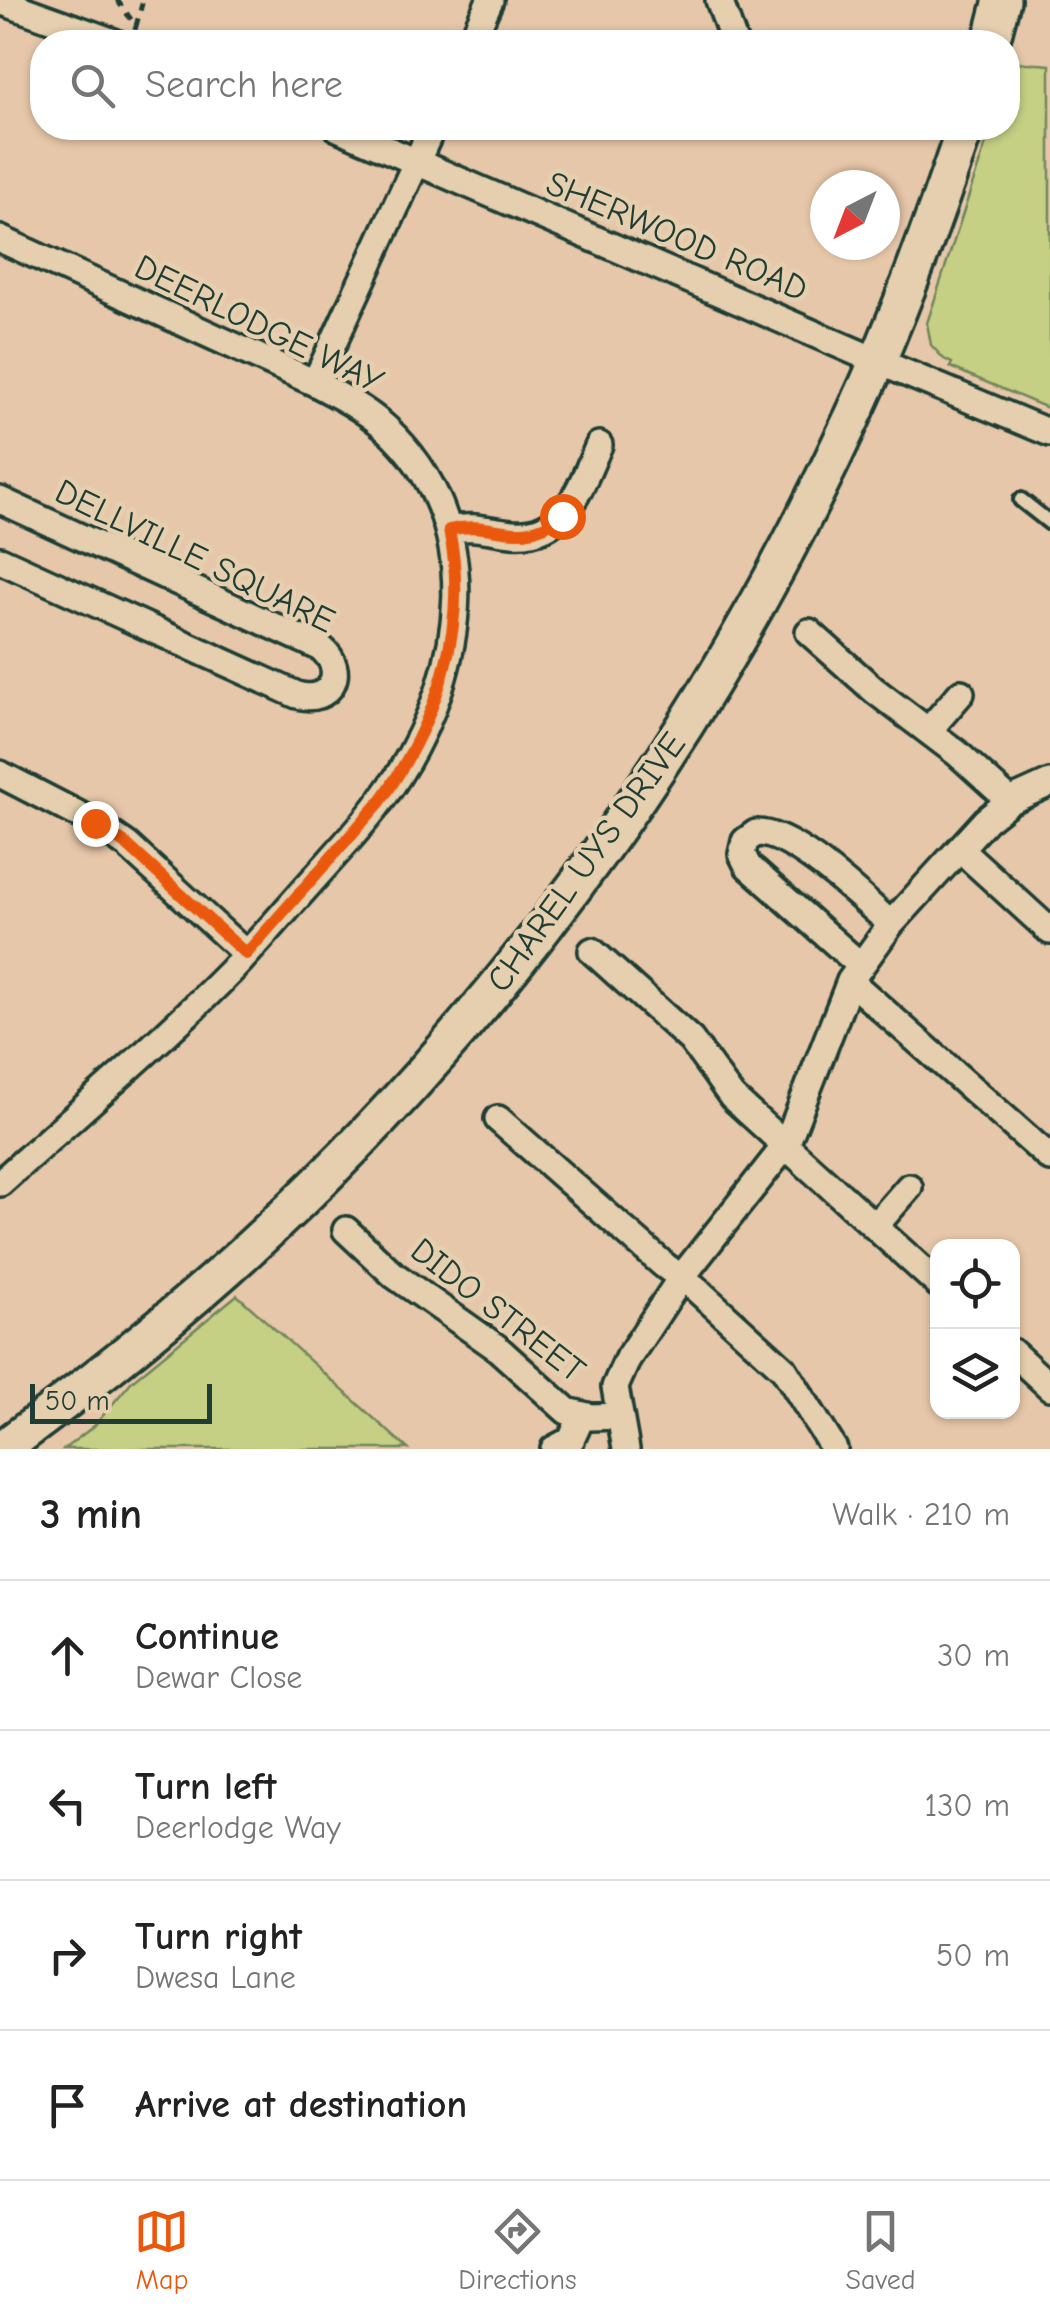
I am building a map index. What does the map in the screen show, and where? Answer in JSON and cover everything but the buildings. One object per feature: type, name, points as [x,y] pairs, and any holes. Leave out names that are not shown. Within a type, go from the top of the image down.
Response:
[{"type":"main road","points":[[993,30],[1002,0]]},
{"type":"main road","name":"CHAREL UYS DRIVE","points":[[2,1449],[163,1324],[268,1232],[440,1054],[505,977],[601,850],[720,671],[816,495],[906,291],[961,140]]},
{"type":"street","points":[[476,30],[490,0]]},
{"type":"street","points":[[719,0],[730,30]]},
{"type":"street","points":[[0,1],[81,30]]},
{"type":"street","name":"SHERWOOD ROAD","points":[[366,140],[1050,433]]},
{"type":"street","points":[[315,383],[426,140]]},
{"type":"street","name":"DEERLODGE WAY","points":[[0,239],[315,383],[364,410],[404,446],[434,492],[449,530],[456,572],[456,614],[447,660],[426,723],[380,802],[246,954],[0,1182]]},
{"type":"street","points":[[449,530],[464,526],[518,534],[546,528],[574,501],[599,446]]},
{"type":"street","name":"DELLVILLE SQUARE","points":[[0,500],[322,648],[335,667],[333,682],[314,698],[297,695],[0,560]]},
{"type":"street","points":[[808,632],[1010,800]]},
{"type":"street","points":[[928,731],[961,693]]},
{"type":"street","points":[[0,774],[95,823],[127,845],[246,954]]},
{"type":"street","points":[[626,1449],[615,1387],[628,1358],[681,1278],[786,1145],[855,973],[891,924],[986,820],[1010,800],[1050,784]]},
{"type":"street","points":[[891,924],[810,856],[764,832],[745,841],[742,854],[748,866],[1050,1158]]},
{"type":"street","points":[[960,849],[1050,930]]},
{"type":"street","points":[[592,951],[690,1040],[732,1097],[930,1277]]},
{"type":"street","points":[[498,1119],[784,1369],[834,1449]]},
{"type":"street","points":[[874,1226],[909,1187]]},
{"type":"street","name":"DIDO STREET","points":[[346,1230],[394,1274],[496,1347],[567,1411],[582,1416],[619,1416]]},
{"type":"street","points":[[1020,1359],[1050,1387]]},
{"type":"street","points":[[554,1449],[570,1440],[582,1416]]},
{"type":"lane","points":[[1021,500],[1050,522]]},
{"type":"path","points":[[136,26],[142,0]]},
{"type":"green space","points":[[1020,62],[1050,65],[1050,409],[950,367],[952,363],[931,345],[927,323],[987,140],[1020,140]]},
{"type":"green space","points":[[237,1295],[408,1449],[64,1449],[94,1426],[132,1381]]},
{"type":"route","points":[[95,823],[127,845],[246,954],[380,802],[413,751],[437,694],[456,614],[456,572],[449,530],[464,526],[518,534],[546,528],[562,516]]}]
